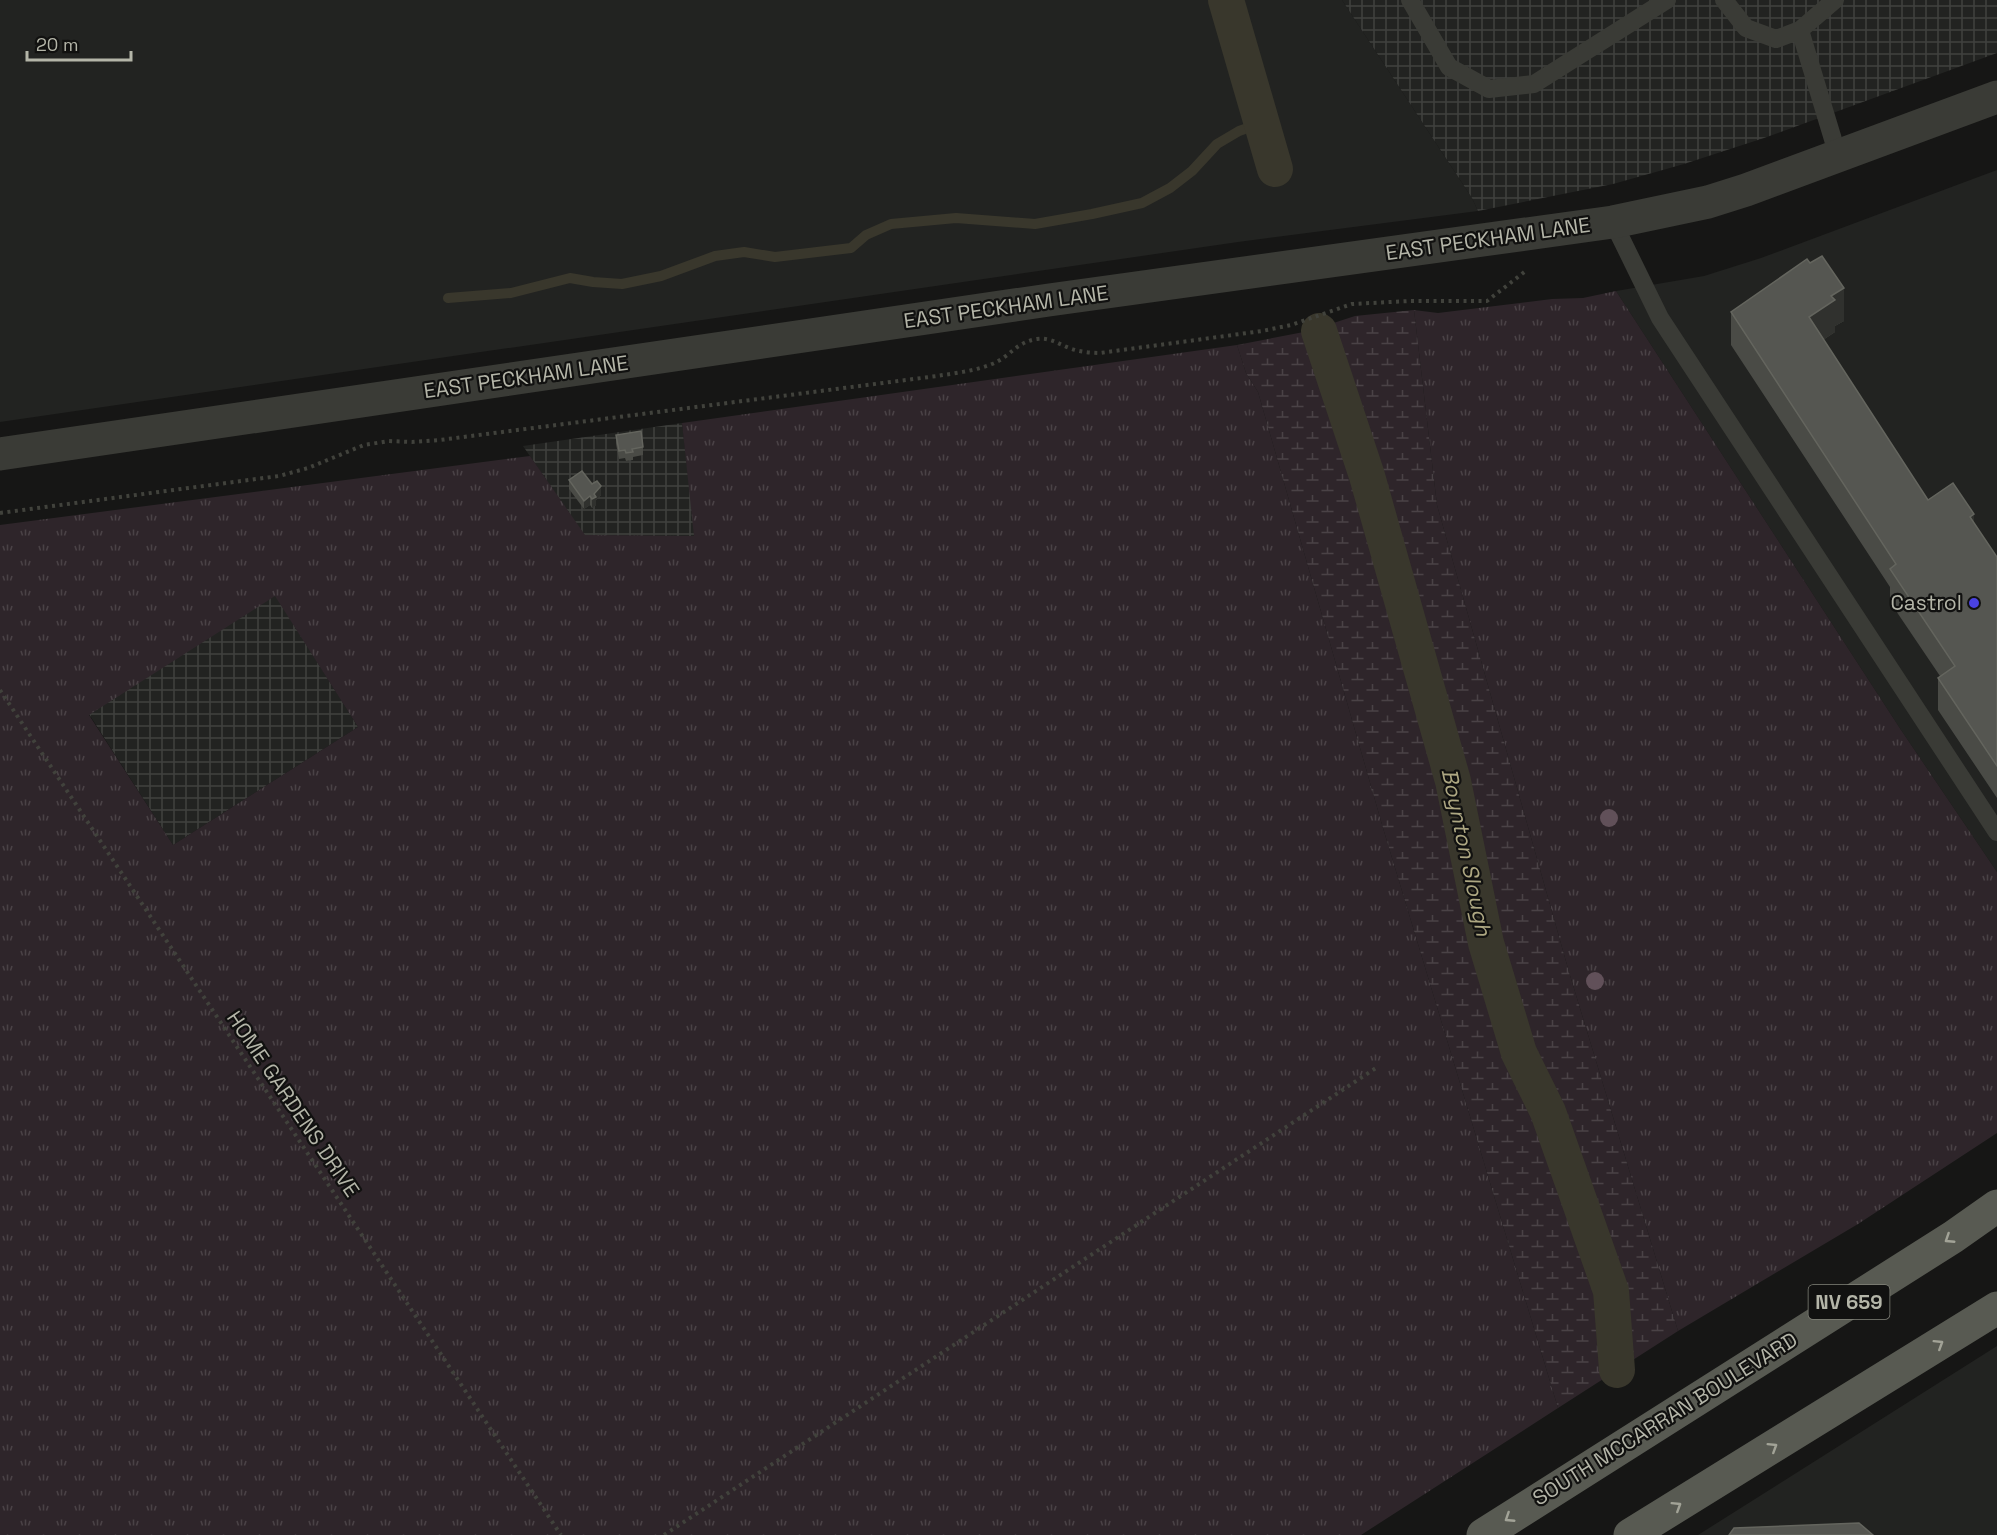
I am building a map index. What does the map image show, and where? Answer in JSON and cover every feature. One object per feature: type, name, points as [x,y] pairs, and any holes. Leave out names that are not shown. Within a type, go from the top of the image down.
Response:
[{"type":"main road","name":"SOUTH MCCARRAN BOULEVARD","points":[[1483,1535],[1953,1237],[1997,1206]]},
{"type":"main road","points":[[1630,1535],[1997,1308]]},
{"type":"street","name":"EAST PECKHAM LANE","points":[[0,453],[1037,302],[1613,222],[1708,202],[1997,97]]},
{"type":"lane","points":[[1410,0],[1449,67],[1489,89],[1534,84],[1667,0]]},
{"type":"lane","points":[[1724,0],[1746,28],[1776,39],[1800,30],[1835,0]]},
{"type":"lane","points":[[1800,30],[1838,156]]},
{"type":"lane","points":[[1613,222],[1660,318],[1997,832]]},
{"type":"path","points":[[0,513],[279,476],[308,468],[351,449],[375,442],[440,440],[937,376],[993,364],[1013,348],[1038,339],[1050,339],[1072,349],[1100,353],[1262,331],[1291,325],[1352,304],[1410,301],[1487,302],[1540,259],[1545,232]]},
{"type":"path","name":"HOME GARDENS DRIVE","points":[[0,690],[561,1535]]},
{"type":"path","points":[[664,1535],[1376,1068]]},
{"type":"shaded area","points":[[0,0],[1342,0],[1472,198],[1478,211],[1238,242],[0,422]]},
{"type":"shaded area","points":[[1342,0],[1997,0],[1997,53],[1764,138],[1684,164],[1613,184],[1478,211],[1472,198]]},
{"type":"shaded area","points":[[1997,170],[1997,872],[1901,730],[1616,291],[1704,276],[1761,258]]},
{"type":"shaded area","points":[[682,423],[695,536],[585,536],[523,446]]},
{"type":"shaded area","points":[[275,595],[358,727],[173,845],[89,714]]},
{"type":"shaded area","points":[[1997,1346],[1997,1535],[1698,1535]]},
{"type":"green space","points":[[1616,291],[1901,730],[1997,872],[1997,1133],[1858,1224],[1678,1331],[1569,972],[1437,505],[1414,310],[1438,313],[1552,299],[1583,298]]},
{"type":"green space","points":[[1414,310],[1437,505],[1569,972],[1678,1331],[1558,1408],[1383,828],[1258,392],[1246,373],[1237,345],[1309,331],[1355,316]]},
{"type":"green space","points":[[1237,345],[1246,373],[1258,392],[1383,828],[1558,1408],[1361,1535],[0,1535],[0,525],[530,456],[585,535],[694,536],[682,423]],"holes":[[[275,596],[358,727],[173,845],[89,715]]]},
{"type":"building","points":[[1822,256],[1844,288],[1831,296],[1835,300],[1809,317],[1928,500],[1953,483],[1974,514],[1970,517],[1997,557],[1997,766],[1938,678],[1955,666],[1890,569],[1896,564],[1731,312],[1807,259],[1810,263]]},
{"type":"building","points":[[641,431],[643,447],[632,449],[633,452],[619,451],[616,435]]},
{"type":"building","points":[[582,471],[592,484],[597,481],[601,486],[594,494],[596,497],[592,499],[590,496],[584,501],[569,480]]},
{"type":"building","points":[[1859,1523],[1873,1535],[1729,1535],[1734,1528]]},
{"type":"waterway","points":[[1226,0],[1275,169]]},
{"type":"waterway","points":[[448,298],[511,293],[570,278],[622,284],[661,276],[715,256],[744,252],[775,257],[851,248],[866,235],[891,224],[956,218],[1035,224],[1092,214],[1142,203],[1170,188],[1192,171],[1217,144],[1239,131],[1262,123]]},
{"type":"waterway","name":"Boynton Slough","points":[[1319,331],[1367,476],[1453,781],[1486,943],[1519,1053],[1548,1112],[1611,1291],[1617,1370]]},
{"type":"place","name":"Castrol","points":[[1974,603]]}]
